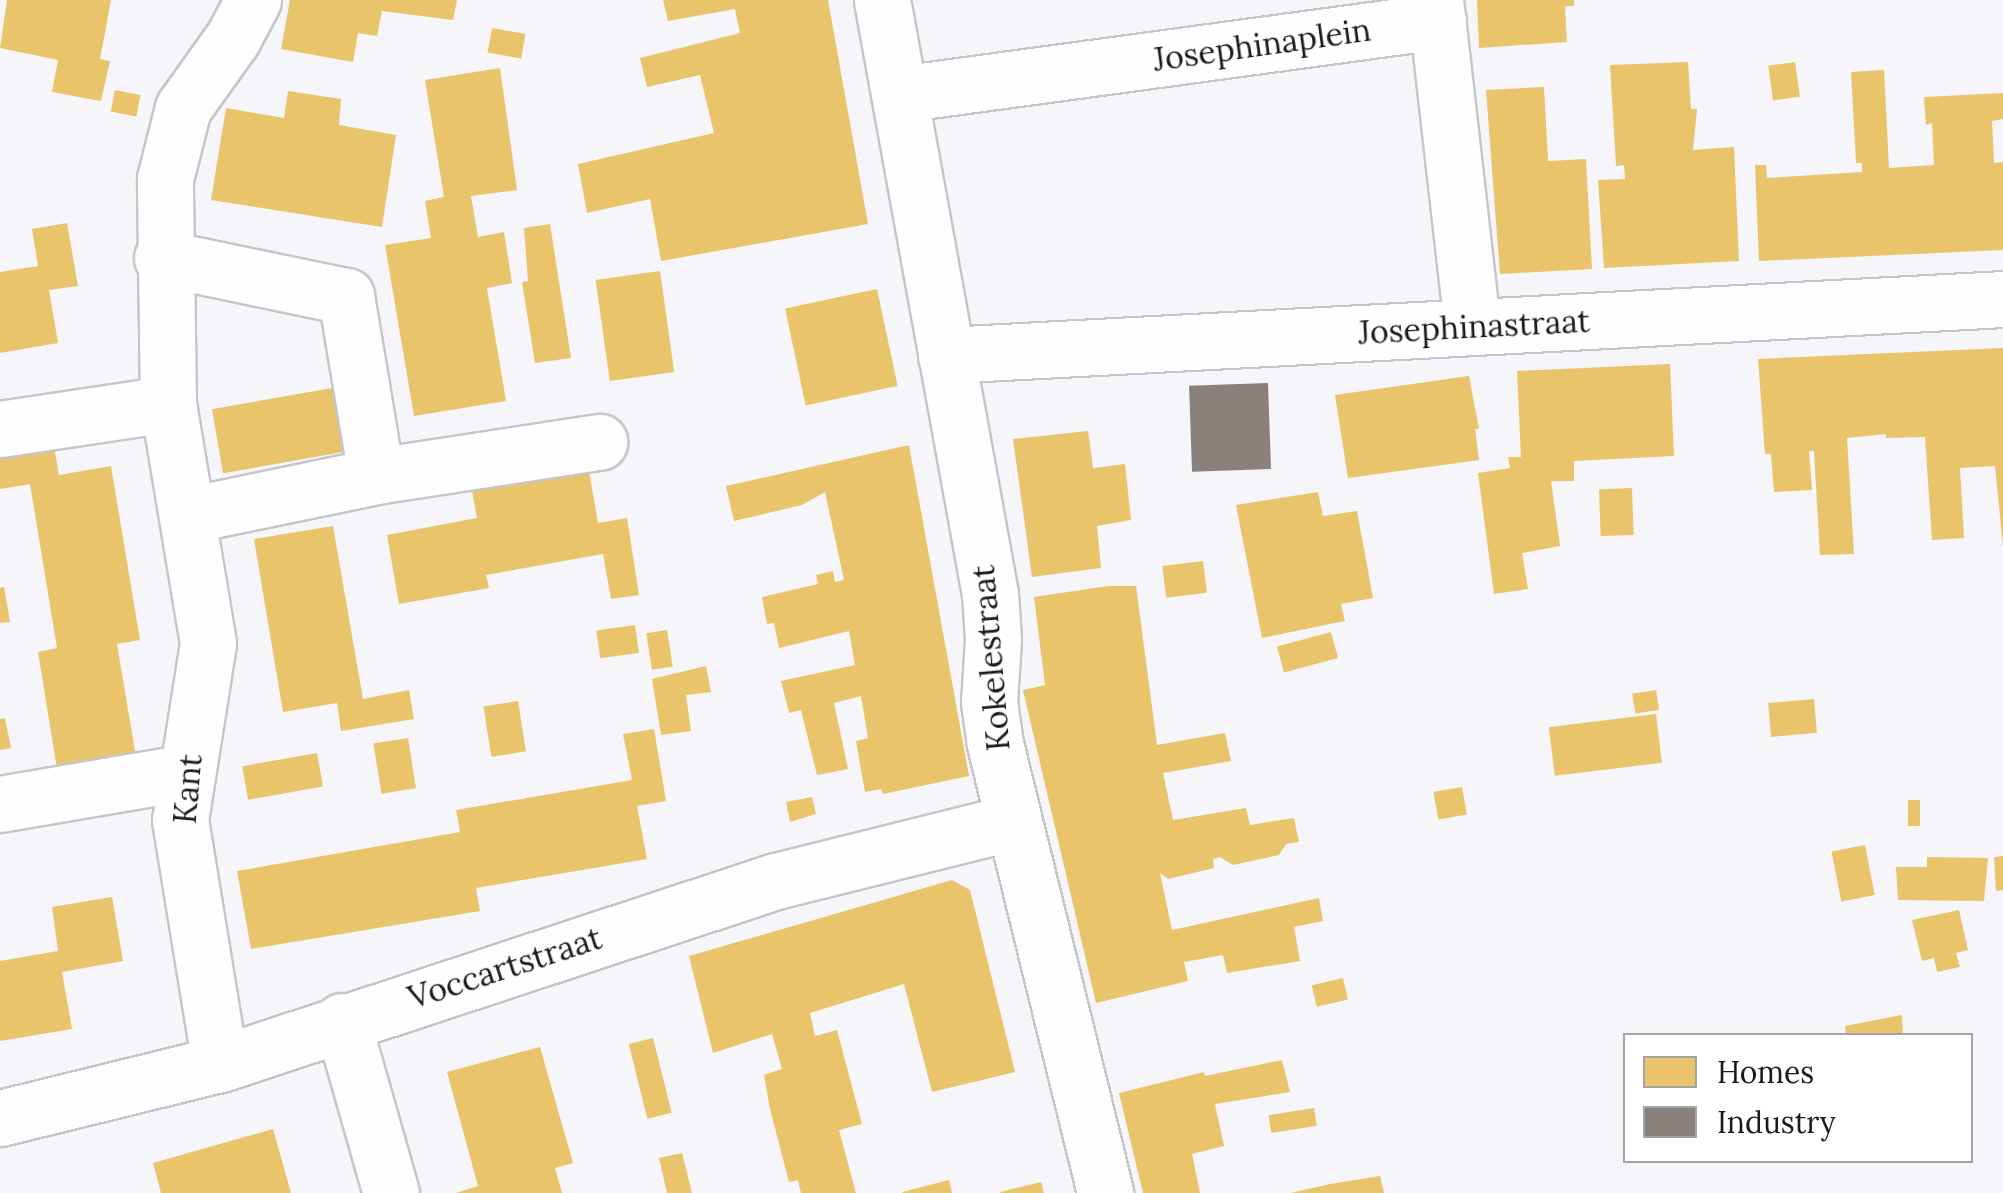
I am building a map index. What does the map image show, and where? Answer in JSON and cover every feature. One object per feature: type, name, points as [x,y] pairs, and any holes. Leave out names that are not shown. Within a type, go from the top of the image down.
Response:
[{"type":"street","name":"Kant","points":[[220,1064],[180,820],[208,643],[168,404],[162,258],[164,178],[182,108],[233,38],[253,0]]},
{"type":"street","name":"Kokelestraat","points":[[882,0],[990,594],[993,639],[989,702],[1012,822],[1105,1193]]},
{"type":"street","name":"Josephinaplein","points":[[900,94],[1437,11],[1472,327]]},
{"type":"street","points":[[162,258],[346,296],[376,476]]},
{"type":"street","name":"Josephinastraat","points":[[946,354],[2003,300]]},
{"type":"street","points":[[0,430],[168,404]]},
{"type":"street","points":[[188,515],[376,476],[599,442]]},
{"type":"street","points":[[0,804],[186,772]]},
{"type":"street","name":"Voccartstraat","points":[[0,1118],[220,1064],[776,881],[1012,822]]},
{"type":"street","points":[[342,1021],[391,1193]]},
{"type":"building: Homes","points":[[7,0],[111,0],[100,59],[110,61],[101,101],[52,92],[58,60],[0,48]]},
{"type":"building: Homes","points":[[290,0],[457,0],[453,20],[382,11],[377,36],[358,33],[353,62],[281,49]]},
{"type":"building: Homes","points":[[663,0],[828,0],[868,224],[661,261],[650,199],[587,213],[578,164],[714,133],[700,75],[647,87],[640,58],[740,33],[735,9],[668,21]]},
{"type":"building: Homes","points":[[1477,0],[1574,0],[1574,6],[1565,6],[1567,42],[1479,48]]},
{"type":"building: Homes","points":[[492,28],[525,34],[521,59],[488,53]]},
{"type":"building: Homes","points":[[1688,62],[1691,109],[1697,109],[1693,150],[1734,147],[1739,261],[1604,268],[1598,180],[1625,179],[1624,165],[1616,166],[1610,65]]},
{"type":"building: Homes","points":[[1795,62],[1800,97],[1773,100],[1768,66]]},
{"type":"building: Homes","points":[[500,68],[517,190],[471,196],[478,237],[504,232],[512,283],[487,288],[506,401],[414,416],[385,245],[431,238],[425,201],[444,197],[425,80]]},
{"type":"building: Homes","points":[[1884,70],[1889,168],[1934,165],[1932,123],[1926,125],[1924,97],[2003,93],[2003,119],[1992,121],[1994,163],[2003,162],[2003,250],[1759,261],[1755,165],[1766,165],[1767,178],[1862,172],[1862,163],[1856,163],[1851,72]]},
{"type":"building: Homes","points":[[1544,87],[1548,161],[1586,159],[1592,269],[1500,274],[1486,90]]},
{"type":"building: Homes","points":[[115,90],[141,95],[136,117],[111,112]]},
{"type":"building: Homes","points":[[288,91],[341,99],[339,125],[396,135],[382,227],[211,200],[226,108],[284,118]]},
{"type":"building: Homes","points":[[67,223],[78,286],[49,290],[58,343],[0,353],[0,272],[38,266],[32,229]]},
{"type":"building: Homes","points":[[550,224],[571,358],[535,363],[522,282],[528,281],[524,228]]},
{"type":"building: Homes","points":[[660,271],[674,372],[610,381],[596,280]]},
{"type":"building: Homes","points":[[877,289],[898,386],[806,405],[785,309]]},
{"type":"building: Homes","points":[[2003,348],[2003,546],[1995,466],[1960,468],[1964,538],[1932,540],[1925,437],[1886,438],[1886,434],[1847,438],[1854,554],[1820,555],[1814,451],[1809,451],[1812,490],[1774,492],[1771,454],[1765,454],[1758,359]]},
{"type":"building: Homes","points":[[1670,364],[1674,456],[1574,461],[1574,481],[1551,481],[1560,546],[1522,553],[1528,589],[1494,594],[1478,473],[1510,468],[1508,457],[1521,457],[1517,371]]},
{"type":"building: Homes","points":[[1469,376],[1479,429],[1475,429],[1479,460],[1348,478],[1335,395]]},
{"type":"building: Homes","points":[[332,388],[343,452],[223,473],[212,409]]},
{"type":"building: Homes","points":[[1088,431],[1093,468],[1125,464],[1131,520],[1097,526],[1101,568],[1032,577],[1013,439]]},
{"type":"building: Homes","points":[[909,445],[969,776],[883,794],[881,789],[865,792],[856,741],[868,738],[861,696],[834,703],[848,769],[817,775],[801,710],[789,713],[781,681],[855,665],[849,631],[779,648],[774,623],[767,624],[762,597],[818,584],[816,575],[833,571],[835,582],[844,580],[825,492],[802,505],[734,521],[726,486]]},
{"type":"building: Homes","points":[[54,447],[59,475],[111,466],[140,640],[117,644],[136,757],[57,769],[38,652],[57,648],[30,484],[0,489],[0,456]]},
{"type":"building: Homes","points":[[589,471],[598,523],[627,518],[639,595],[611,599],[603,554],[486,575],[489,588],[399,604],[387,535],[477,518],[472,491]]},
{"type":"building: Homes","points":[[1632,488],[1634,535],[1601,536],[1599,489]]},
{"type":"building: Homes","points":[[1318,492],[1323,516],[1357,511],[1373,598],[1341,604],[1345,621],[1262,638],[1236,505]]},
{"type":"building: Homes","points":[[333,526],[363,699],[409,690],[414,719],[341,731],[337,703],[283,712],[254,539]]},
{"type":"building: Homes","points":[[1203,561],[1207,593],[1166,598],[1162,566]]},
{"type":"building: Homes","points":[[1108,586],[1136,586],[1157,745],[1225,733],[1231,761],[1163,773],[1173,820],[1246,808],[1250,825],[1294,818],[1299,842],[1286,844],[1279,855],[1233,865],[1220,857],[1213,859],[1214,868],[1168,879],[1160,873],[1172,930],[1319,898],[1323,921],[1294,927],[1300,961],[1227,973],[1223,955],[1184,962],[1188,981],[1096,1003],[1023,690],[1045,685],[1034,597]]},
{"type":"building: Homes","points":[[4,587],[10,622],[0,623],[0,588]]},
{"type":"building: Homes","points":[[635,625],[639,653],[600,658],[596,630]]},
{"type":"building: Homes","points":[[667,630],[673,667],[652,670],[646,633]]},
{"type":"building: Homes","points":[[1331,632],[1338,658],[1284,673],[1277,646]]},
{"type":"building: Homes","points":[[706,666],[711,692],[686,695],[691,731],[661,735],[652,679]]},
{"type":"building: Homes","points":[[1656,690],[1659,710],[1635,714],[1632,694]]},
{"type":"building: Homes","points":[[1814,699],[1817,733],[1771,737],[1768,703]]},
{"type":"building: Homes","points":[[518,701],[526,751],[491,757],[483,706]]},
{"type":"building: Homes","points":[[1656,714],[1662,763],[1555,776],[1549,727]]},
{"type":"building: Homes","points":[[5,718],[11,748],[0,750],[0,719]]},
{"type":"building: Homes","points":[[654,729],[666,801],[637,806],[647,859],[476,888],[480,911],[251,949],[237,871],[460,832],[456,810],[632,780],[623,734]]},
{"type":"building: Homes","points":[[408,738],[416,788],[381,794],[373,743]]},
{"type":"building: Homes","points":[[317,753],[323,786],[248,800],[242,766]]},
{"type":"building: Homes","points":[[1462,787],[1467,815],[1438,820],[1433,792]]},
{"type":"building: Homes","points":[[812,797],[816,814],[790,822],[786,802]]},
{"type":"building: Homes","points":[[1908,800],[1920,800],[1920,826],[1908,826]]},
{"type":"building: Homes","points":[[1865,845],[1875,895],[1841,902],[1832,851]]},
{"type":"building: Homes","points":[[2003,856],[2003,890],[1996,891],[1994,857]]},
{"type":"building: Homes","points":[[1927,857],[1988,858],[1984,901],[1898,900],[1896,867],[1927,867]]},
{"type":"building: Homes","points":[[952,880],[970,890],[1015,1072],[932,1092],[904,984],[810,1013],[815,1036],[837,1030],[862,1124],[839,1130],[856,1193],[801,1193],[798,1180],[789,1182],[770,1109],[764,1075],[782,1069],[772,1034],[713,1053],[689,956]]},
{"type":"building: Homes","points":[[112,897],[123,961],[62,972],[72,1029],[0,1041],[0,961],[58,951],[52,907]]},
{"type":"building: Homes","points":[[1959,910],[1968,950],[1956,953],[1960,967],[1937,972],[1934,958],[1922,961],[1912,920]]},
{"type":"building: Homes","points":[[1343,978],[1348,999],[1317,1007],[1312,985]]},
{"type":"building: Homes","points":[[1902,1015],[1903,1033],[1846,1033],[1845,1026]]},
{"type":"building: Homes","points":[[653,1038],[672,1113],[647,1119],[629,1044]]},
{"type":"building: Homes","points":[[540,1047],[573,1163],[555,1168],[562,1193],[456,1193],[478,1186],[447,1072]]},
{"type":"building: Homes","points":[[1282,1060],[1290,1092],[1215,1104],[1224,1146],[1192,1154],[1200,1193],[1143,1193],[1119,1093],[1204,1072],[1205,1076]]},
{"type":"building: Homes","points":[[1314,1108],[1317,1126],[1271,1133],[1269,1115]]},
{"type":"building: Homes","points":[[273,1129],[291,1193],[161,1193],[153,1163]]},
{"type":"building: Homes","points":[[682,1153],[692,1193],[667,1193],[659,1158]]},
{"type":"building: Homes","points":[[1380,1176],[1384,1193],[1291,1193],[1330,1184]]},
{"type":"building: Homes","points":[[949,1180],[952,1193],[902,1192]]},
{"type":"building: Homes","points":[[1041,1182],[1044,1193],[1000,1192]]},
{"type":"building: Industry","points":[[1268,383],[1271,469],[1192,472],[1189,386]]}]
